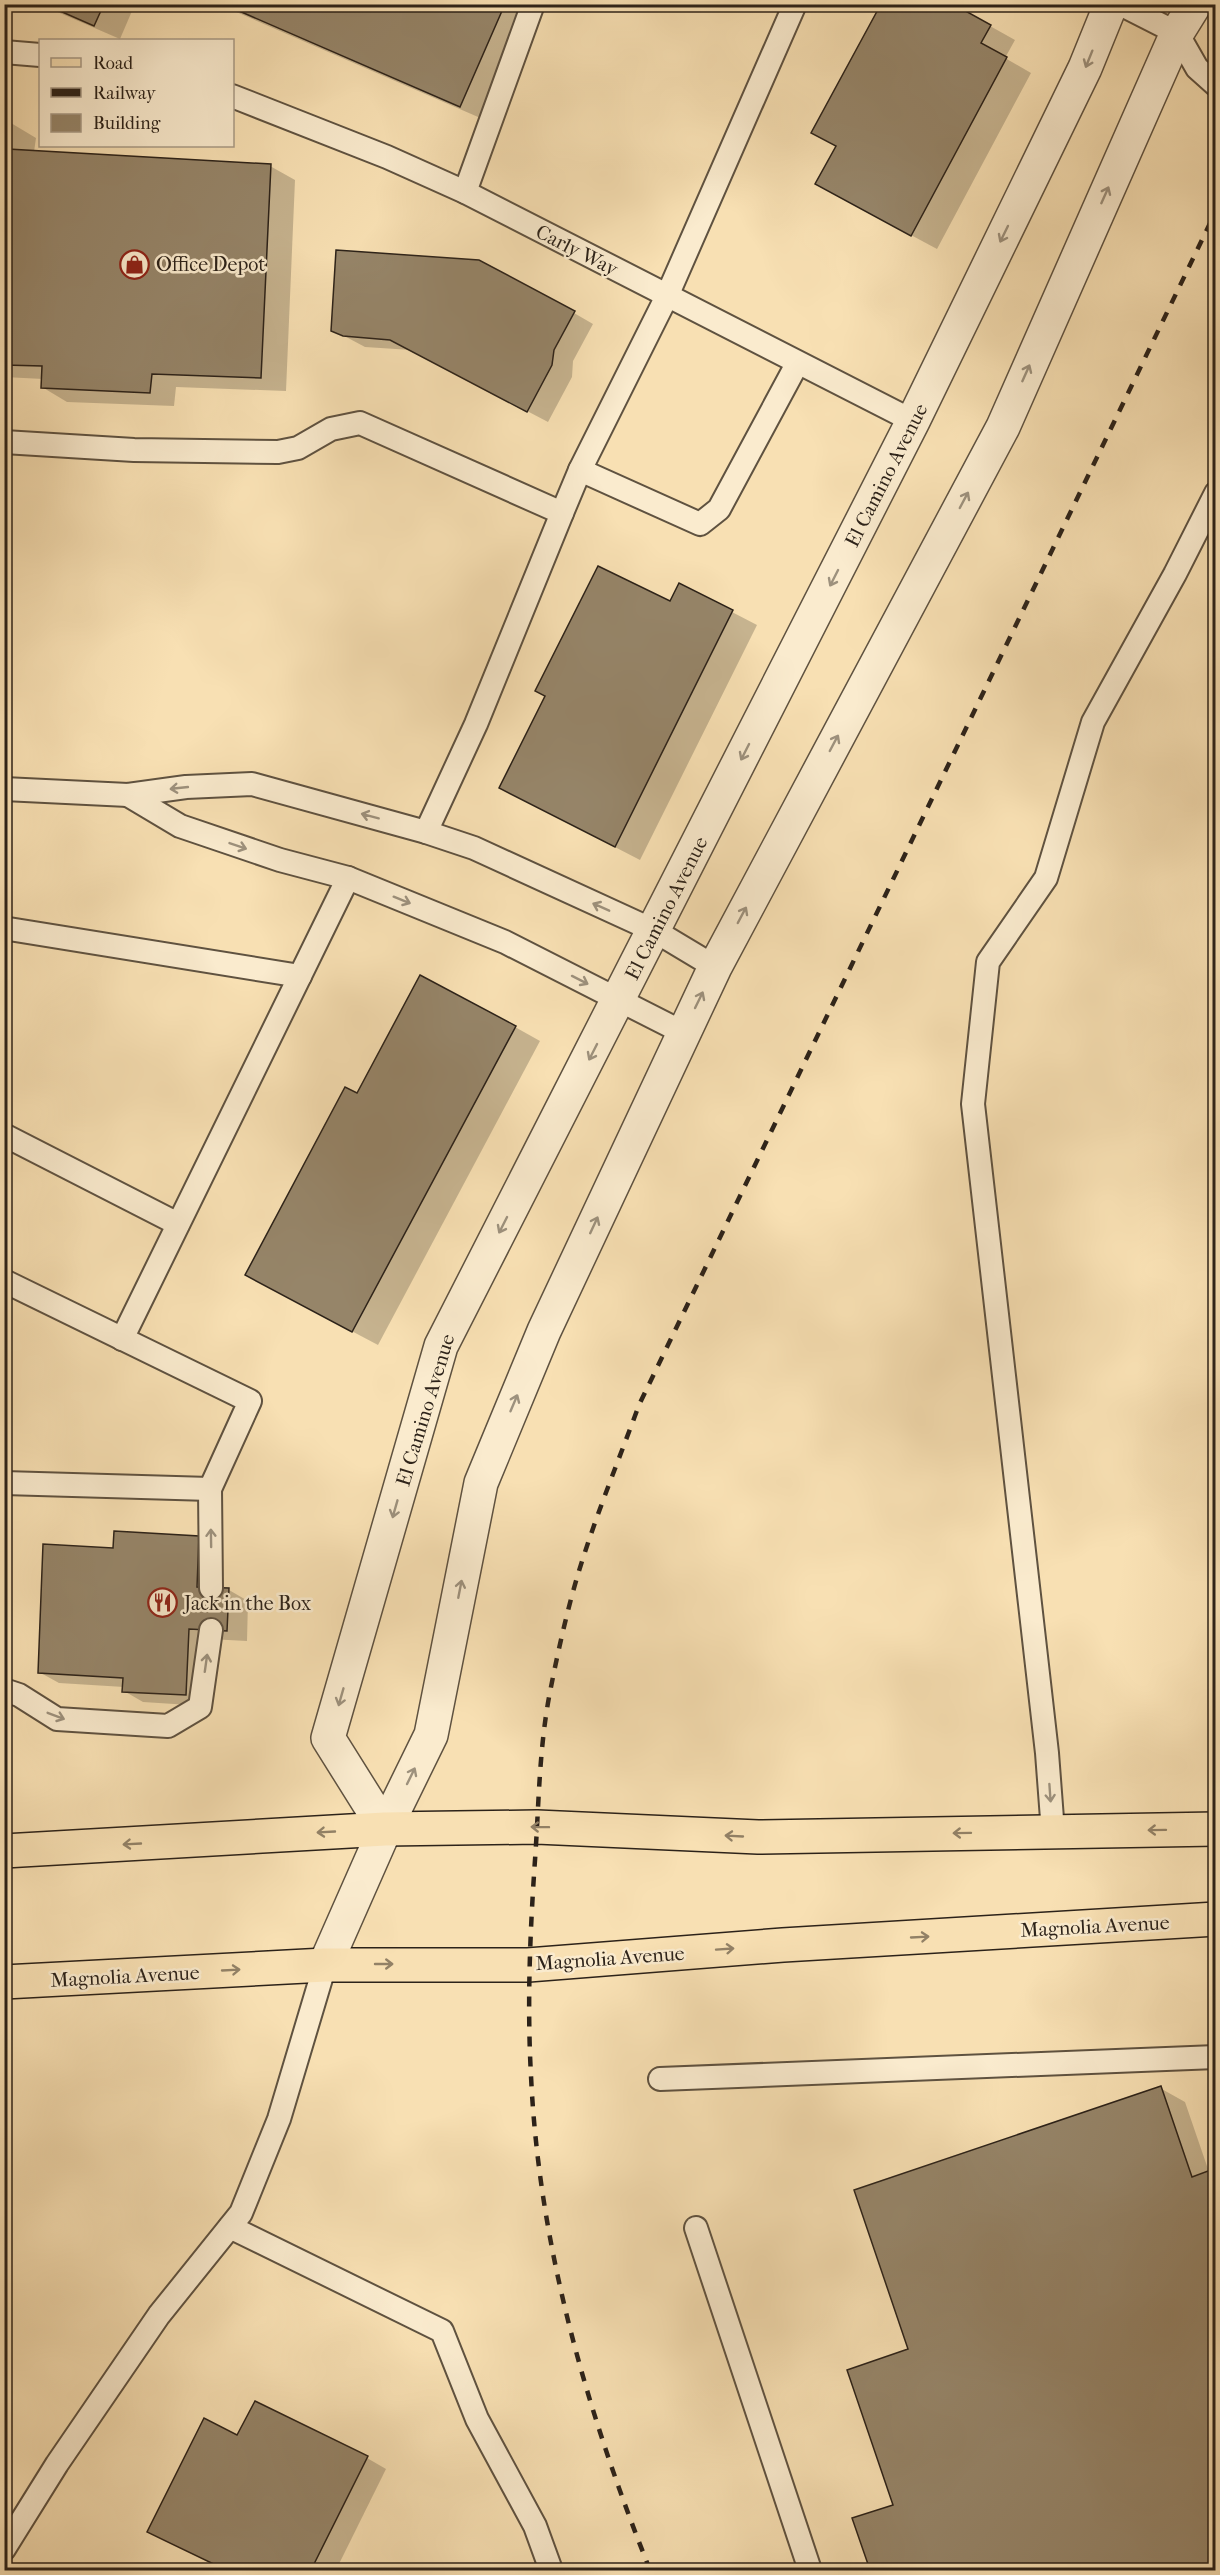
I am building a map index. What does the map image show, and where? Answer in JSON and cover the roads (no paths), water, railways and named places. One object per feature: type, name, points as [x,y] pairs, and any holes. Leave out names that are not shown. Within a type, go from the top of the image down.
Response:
[{"type":"main road","points":[[4,1851],[385,1829],[537,1827],[758,1837],[1215,1829]]},
{"type":"main road","name":"Magnolia Avenue","points":[[4,1982],[325,1965],[528,1965],[783,1945],[1215,1919]]},
{"type":"street","name":"El Camino Avenue","points":[[385,1829],[328,1738],[441,1346],[620,1000],[913,421],[1085,68],[1111,4]]},
{"type":"street","points":[[325,1965],[385,1829],[431,1735],[481,1483],[544,1331],[682,1032],[715,967],[1003,427],[1177,33],[1195,4]]},
{"type":"lane","points":[[465,192],[533,4]]},
{"type":"lane","points":[[426,832],[476,724],[580,470],[667,296],[795,4]]},
{"type":"lane","points":[[1120,4],[1177,33],[1197,68],[1215,84]]},
{"type":"lane","points":[[4,52],[39,55]]},
{"type":"lane","name":"Carly Way","points":[[234,97],[387,157],[465,192],[797,364],[913,421]]},
{"type":"lane","points":[[580,470],[700,524],[719,509],[797,364]]},
{"type":"lane","points":[[4,442],[134,450],[278,452],[298,448],[331,429],[360,423],[562,513]]},
{"type":"lane","points":[[1053,1832],[1047,1753],[973,1104],[988,962],[1046,878],[1093,722],[1175,574],[1215,493]]},
{"type":"lane","points":[[4,789],[128,795],[186,787],[252,784],[426,832],[474,848],[655,931],[715,967]]},
{"type":"lane","points":[[128,795],[180,826],[280,860],[348,878],[505,942],[682,1032]]},
{"type":"lane","points":[[122,1339],[348,878]]},
{"type":"lane","points":[[4,932],[9,929],[300,976]]},
{"type":"lane","points":[[4,1135],[178,1224]]},
{"type":"lane","points":[[4,1281],[250,1401],[210,1489],[212,1588]]},
{"type":"lane","points":[[4,1483],[210,1489]]},
{"type":"lane","points":[[4,1690],[19,1695],[57,1719],[168,1726],[200,1707],[211,1630]]},
{"type":"lane","points":[[4,2549],[57,2464],[159,2315],[241,2213],[279,2119],[325,1965]]},
{"type":"lane","points":[[660,2079],[1215,2057]]},
{"type":"lane","points":[[230,2227],[442,2331],[477,2419],[535,2526],[550,2571]]},
{"type":"lane","points":[[696,2228],[810,2571]]},
{"type":"railway","points":[[650,2570],[606,2450],[570,2328],[544,2203],[536,2140],[529,2022],[533,1887],[544,1734],[550,1692],[565,1622],[591,1534],[639,1405],[1216,211]]},
{"type":"place","name":"Office Depot","points":[[135,264]]},
{"type":"place","name":"Jack in the Box","points":[[163,1603]]}]
